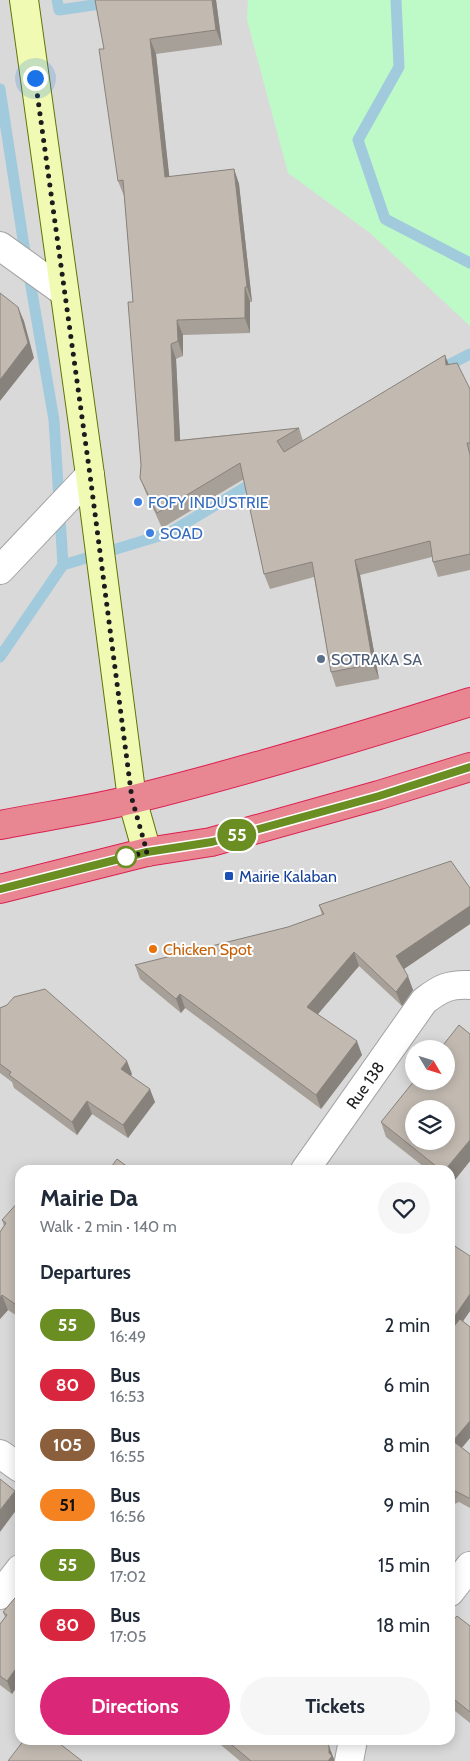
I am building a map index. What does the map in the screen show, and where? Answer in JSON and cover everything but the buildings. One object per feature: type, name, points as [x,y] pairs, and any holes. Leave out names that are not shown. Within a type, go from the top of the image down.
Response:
[{"type":"highway","points":[[0,825],[132,799],[353,739],[470,702]]},
{"type":"highway","points":[[0,889],[147,852],[212,842],[379,796],[470,767]]},
{"type":"street","points":[[24,0],[90,475],[132,799],[147,852]]},
{"type":"street","points":[[0,246],[64,292]]},
{"type":"street","points":[[0,570],[90,475]]},
{"type":"street","name":"Rue 138","points":[[309,1165],[424,1001],[439,990],[455,984],[470,985]]},
{"type":"street","points":[[0,1454],[15,1464]]},
{"type":"street","points":[[455,1586],[470,1566]]},
{"type":"street","points":[[0,1595],[15,1576]]},
{"type":"street","points":[[349,1761],[352,1745]]},
{"type":"shaded area","points":[[0,0],[470,0],[470,1761],[0,1761]]},
{"type":"green space","points":[[248,0],[470,0],[470,326],[370,233],[288,173],[247,20]]},
{"type":"waterway","points":[[57,0],[59,10],[127,0]]},
{"type":"waterway","points":[[396,0],[399,67],[358,140],[385,219],[470,263]]},
{"type":"waterway","points":[[0,89],[24,246],[54,420],[63,565],[0,657]]},
{"type":"waterway","points":[[437,371],[470,354]]},
{"type":"waterway","points":[[63,565],[169,533],[259,479]]},
{"type":"bus line","name":"55","points":[[0,889],[147,852],[212,842],[379,796],[470,767]]},
{"type":"place","name":"FOFY INDUSTRIE","points":[[138,502]]},
{"type":"place","name":"SOAD","points":[[150,533]]},
{"type":"place","name":"SOTRAKA SA","points":[[321,659]]},
{"type":"place","name":"Mairie Kalaban","points":[[229,876]]},
{"type":"place","name":"Chicken Spot","points":[[153,949]]},
{"type":"route","points":[[35,78],[90,475],[132,799],[147,852],[126,857]]}]
